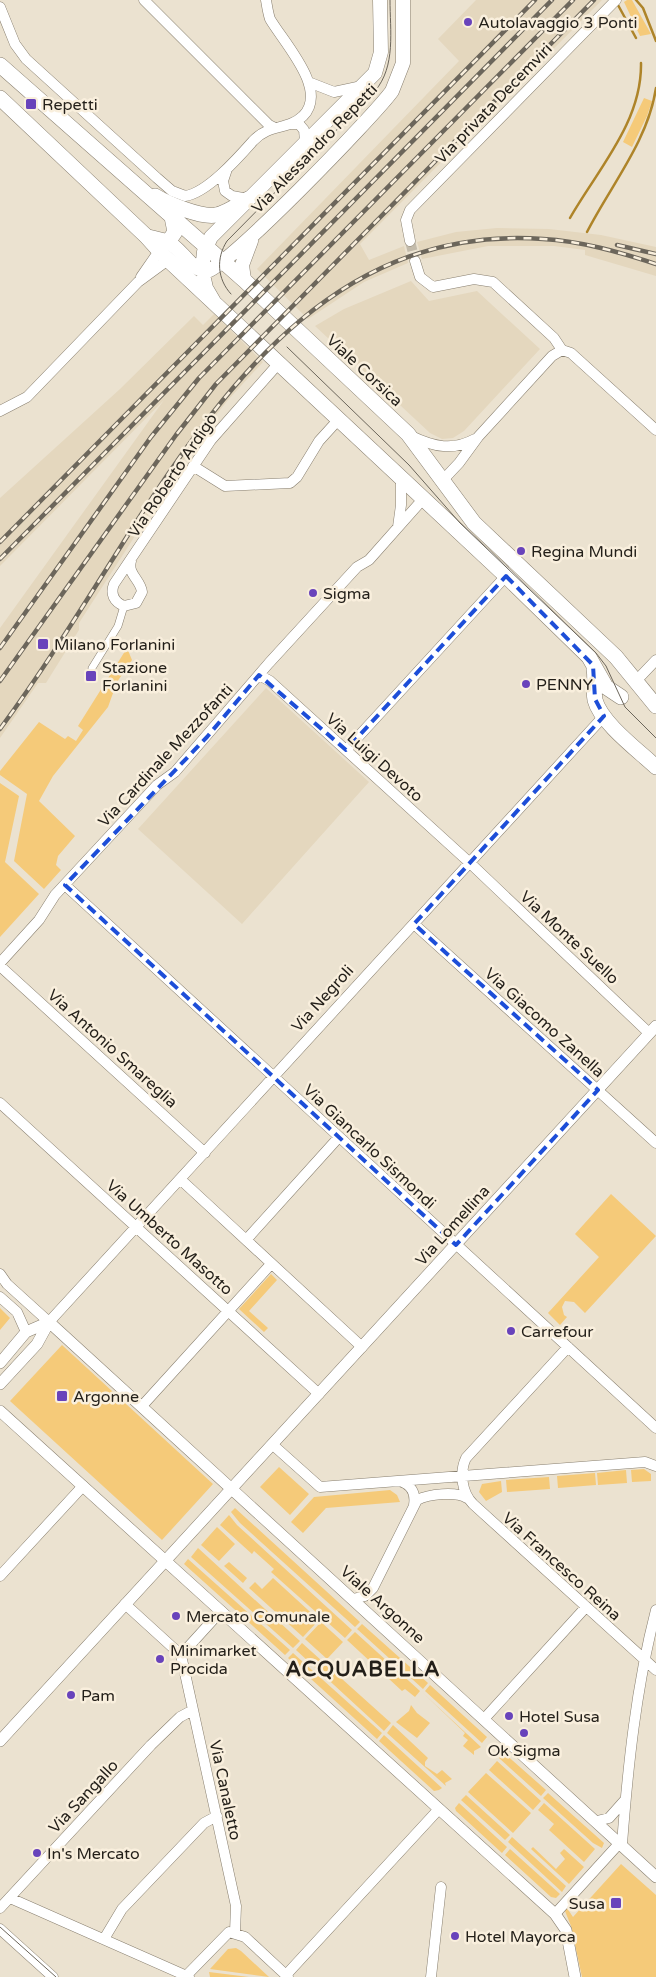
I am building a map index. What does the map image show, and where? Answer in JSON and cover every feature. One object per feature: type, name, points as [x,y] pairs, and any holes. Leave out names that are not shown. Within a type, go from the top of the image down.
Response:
[{"type":"main road","name":"Via Alessandro Repetti","points":[[206,247],[212,237],[248,199],[363,86],[378,68],[381,52],[380,0]]},
{"type":"main road","name":"Via Alessandro Repetti","points":[[223,262],[262,227],[388,98],[402,70],[404,45],[403,0]]},
{"type":"main road","points":[[0,65],[125,175],[163,200],[202,214],[221,214],[248,199]]},
{"type":"main road","points":[[0,79],[14,84],[37,104],[61,119]]},
{"type":"main road","points":[[0,98],[146,236],[165,251],[216,305],[506,576],[581,649],[606,687],[621,697]]},
{"type":"main road","name":"Viale Corsica","points":[[125,175],[244,280],[408,434]]},
{"type":"main road","points":[[165,251],[175,232],[172,217]]},
{"type":"main road","points":[[244,280],[241,267],[244,256],[250,243],[262,227]]},
{"type":"main road","points":[[206,247],[202,270],[206,288],[216,305]]},
{"type":"main road","points":[[165,251],[202,270],[213,270],[223,262]]},
{"type":"main road","points":[[408,434],[474,522],[616,657],[656,706]]},
{"type":"main road","points":[[424,498],[443,480]]},
{"type":"main road","points":[[593,665],[595,699],[604,716],[656,767]]},
{"type":"main road","name":"Via Negroli","points":[[604,716],[636,681]]},
{"type":"street","points":[[144,0],[269,125],[277,127]]},
{"type":"street","points":[[266,0],[269,16],[311,83]]},
{"type":"street","name":"Via privata Decemviri","points":[[409,237],[407,216],[414,206],[616,0]]},
{"type":"street","name":"Via Alessandro Repetti","points":[[0,7],[15,44],[26,59],[172,192],[185,196],[193,194],[227,168],[261,133],[277,127],[298,124],[304,130],[305,141],[300,148]]},
{"type":"street","name":"Via Alessandro Repetti","points":[[292,124],[308,108],[312,95],[311,83],[334,92],[363,86]]},
{"type":"street","name":"Via Alessandro Repetti","points":[[227,168],[223,181],[225,191],[232,196],[248,199]]},
{"type":"street","points":[[0,411],[27,397],[138,282],[165,251]]},
{"type":"street","points":[[415,261],[420,277],[424,282],[433,287],[474,279],[493,282],[554,338],[562,350],[571,353],[656,430]]},
{"type":"street","points":[[443,480],[478,437],[552,356],[562,350]]},
{"type":"street","name":"Via Roberto Ardigò","points":[[131,562],[130,567],[140,583],[142,592],[136,603],[124,606],[114,599],[112,588],[193,466],[224,424],[279,363]]},
{"type":"street","points":[[193,466],[225,486],[290,483],[297,477],[319,441],[340,419]]},
{"type":"street","name":"Viale Corsica","points":[[408,434],[431,446],[443,447],[465,444],[478,437]]},
{"type":"street","points":[[398,528],[401,505],[400,476]]},
{"type":"street","name":"Via Cardinale Mezzofanti","points":[[0,964],[37,923],[50,902],[65,885],[157,785],[175,772],[259,675],[357,567],[369,560],[424,498]]},
{"type":"street","points":[[346,750],[506,576]]},
{"type":"street","points":[[92,668],[118,626],[124,606]]},
{"type":"street","points":[[636,681],[656,660]]},
{"type":"street","name":"Via Luigi Devoto","points":[[259,675],[270,681],[470,863]]},
{"type":"street","name":"Via Negroli","points":[[49,1322],[604,716]]},
{"type":"street","name":"Via Monte Suello","points":[[470,863],[653,1030]]},
{"type":"street","name":"Via Giancarlo Sismondi","points":[[65,885],[656,1428]]},
{"type":"street","name":"Via Giacomo Zanella","points":[[414,924],[656,1143]]},
{"type":"street","name":"Via Antonio Smareglia","points":[[0,964],[205,1152]]},
{"type":"street","name":"Via Lomellina","points":[[233,1489],[653,1030]]},
{"type":"street","name":"Via Umberto Masotto","points":[[0,1103],[319,1394]]},
{"type":"street","points":[[246,1240],[339,1137]]},
{"type":"street","points":[[180,1179],[362,1347]]},
{"type":"street","points":[[142,1406],[271,1264]]},
{"type":"street","points":[[0,1274],[7,1284],[49,1322]]},
{"type":"street","points":[[0,1296],[17,1312],[26,1332]]},
{"type":"street","points":[[1,1359],[26,1332],[49,1322]]},
{"type":"street","points":[[0,1384],[38,1344],[49,1322]]},
{"type":"street","name":"Viale Argonne","points":[[49,1322],[656,1877]]},
{"type":"street","points":[[467,1498],[463,1475],[466,1458],[568,1347]]},
{"type":"street","points":[[0,1411],[555,1914],[566,1930],[575,1977]]},
{"type":"street","points":[[272,1445],[320,1487],[645,1462],[656,1466]]},
{"type":"street","points":[[398,1481],[411,1487],[414,1505]]},
{"type":"street","points":[[0,1576],[83,1486]]},
{"type":"street","points":[[0,1741],[165,1560],[233,1489]]},
{"type":"street","points":[[353,1598],[365,1596],[373,1588],[414,1505],[420,1499],[457,1494],[467,1498]]},
{"type":"street","name":"Via Francesco Reina","points":[[467,1498],[656,1670]]},
{"type":"street","points":[[125,1604],[181,1655],[221,1612]]},
{"type":"street","points":[[484,1719],[586,1608]]},
{"type":"street","points":[[555,1914],[622,1844],[625,1799],[643,1659],[656,1610]]},
{"type":"street","name":"Via Canaletto","points":[[181,1655],[236,1906],[235,1932]]},
{"type":"street","name":"Via Sangallo","points":[[0,1908],[151,1745],[180,1717],[193,1710]]},
{"type":"street","points":[[597,1822],[615,1814],[625,1799]]},
{"type":"street","points":[[10,1898],[187,1976],[225,1934],[235,1932],[245,1937],[287,1976],[439,1809]]},
{"type":"street","points":[[104,1939],[122,1909],[204,1823],[217,1816]]},
{"type":"street","points":[[432,1977],[441,1887]]},
{"type":"street","points":[[0,1929],[53,1977]]},
{"type":"highlighted area","points":[[506,576],[593,665],[595,699],[604,716],[414,924],[598,1090],[456,1245],[65,885],[207,737],[259,675],[346,750]]},
{"type":"shaded area","points":[[476,0],[602,0],[360,244],[369,260],[404,246],[408,263],[364,282],[308,319],[257,269],[459,61],[438,39]]},
{"type":"shaded area","points":[[632,0],[651,34],[640,36],[624,2]]},
{"type":"shaded area","points":[[644,98],[652,101],[632,147],[623,142]]},
{"type":"shaded area","points":[[497,228],[549,229],[601,235],[656,247],[656,276],[585,255],[585,250],[554,246],[488,246],[422,259],[417,242],[456,232]]},
{"type":"shaded area","points":[[411,281],[429,301],[477,291],[540,349],[464,431],[453,438],[442,439],[430,433],[315,326],[344,309]]},
{"type":"shaded area","points":[[214,314],[263,362],[228,400],[200,435],[79,623],[79,630],[46,683],[38,683],[0,738],[0,628],[164,400],[0,566],[0,498],[120,389],[194,316],[203,325]]},
{"type":"shaded area","points":[[127,648],[132,660],[117,682],[108,707],[53,776],[39,801],[75,836],[58,856],[56,865],[61,870],[44,889],[14,861],[27,794],[0,775],[0,771],[39,722],[65,739],[68,736],[76,741],[83,730],[78,726]]},
{"type":"shaded area","points":[[266,688],[369,782],[242,924],[138,829]]},
{"type":"shaded area","points":[[0,783],[19,796],[5,862],[39,894],[0,937]]},
{"type":"shaded area","points":[[611,1194],[656,1236],[585,1313],[574,1302],[565,1301],[562,1307],[564,1315],[567,1317],[560,1325],[548,1313],[599,1257],[575,1234]]},
{"type":"shaded area","points":[[271,1274],[277,1280],[249,1311],[268,1328],[264,1332],[239,1309]]},
{"type":"shaded area","points":[[0,1308],[10,1318],[0,1330]]},
{"type":"shaded area","points":[[62,1345],[213,1484],[162,1540],[10,1401]]},
{"type":"shaded area","points":[[279,1467],[309,1494],[290,1515],[260,1487]]},
{"type":"shaded area","points":[[644,1469],[651,1474],[651,1481],[632,1482],[631,1470]]},
{"type":"shaded area","points":[[626,1470],[627,1483],[598,1485],[597,1473]]},
{"type":"shaded area","points":[[595,1473],[596,1485],[558,1488],[557,1476]]},
{"type":"shaded area","points":[[549,1477],[550,1489],[507,1492],[506,1480]]},
{"type":"shaded area","points":[[501,1481],[502,1492],[486,1501],[479,1492],[482,1484]]},
{"type":"shaded area","points":[[390,1490],[397,1495],[400,1502],[326,1508],[303,1533],[291,1522],[314,1497]]},
{"type":"shaded area","points":[[235,1508],[360,1622],[355,1627],[240,1523],[231,1512]]},
{"type":"shaded area","points":[[229,1515],[237,1525],[352,1630],[345,1638],[271,1572],[274,1569],[254,1551],[252,1554],[220,1525]]},
{"type":"shaded area","points":[[217,1527],[235,1544],[219,1561],[201,1545]]},
{"type":"shaded area","points":[[198,1548],[300,1641],[293,1648],[191,1557]]},
{"type":"shaded area","points":[[188,1559],[290,1650],[285,1655],[184,1564]]},
{"type":"shaded area","points":[[229,1562],[247,1578],[243,1583],[224,1566]]},
{"type":"shaded area","points":[[273,1578],[319,1620],[303,1637],[249,1588],[255,1582],[262,1589]]},
{"type":"shaded area","points":[[321,1622],[343,1642],[327,1659],[305,1639]]},
{"type":"shaded area","points":[[362,1624],[428,1683],[423,1689],[357,1629]]},
{"type":"shaded area","points":[[355,1632],[420,1691],[415,1697],[405,1689],[402,1691],[347,1640]]},
{"type":"shaded area","points":[[302,1643],[391,1723],[384,1731],[296,1650]]},
{"type":"shaded area","points":[[293,1653],[382,1733],[377,1739],[288,1658]]},
{"type":"shaded area","points":[[430,1685],[487,1737],[482,1743],[425,1691]]},
{"type":"shaded area","points":[[423,1693],[481,1747],[474,1751],[474,1755],[463,1746],[468,1740],[463,1736],[465,1733]]},
{"type":"shaded area","points":[[411,1705],[417,1713],[430,1723],[417,1738],[396,1722],[409,1711]]},
{"type":"shaded area","points":[[393,1725],[428,1758],[425,1766],[437,1774],[442,1770],[452,1779],[445,1783],[446,1786],[387,1733]]},
{"type":"shaded area","points":[[384,1735],[442,1788],[434,1791],[379,1741]]},
{"type":"shaded area","points":[[504,1753],[546,1790],[541,1796],[499,1758]]},
{"type":"shaded area","points":[[497,1761],[541,1801],[533,1810],[489,1770]]},
{"type":"shaded area","points":[[486,1773],[531,1813],[513,1833],[468,1792]]},
{"type":"shaded area","points":[[548,1793],[604,1843],[602,1848],[593,1843],[543,1798]]},
{"type":"shaded area","points":[[466,1795],[510,1835],[505,1840],[461,1800]]},
{"type":"shaded area","points":[[459,1803],[507,1847],[502,1853],[456,1811],[455,1808]]},
{"type":"shaded area","points":[[544,1803],[595,1849],[584,1862],[549,1830],[554,1824],[538,1810]]},
{"type":"shaded area","points":[[512,1837],[566,1886],[562,1892],[508,1842]]},
{"type":"shaded area","points":[[533,1847],[556,1869],[565,1859],[560,1853],[564,1849],[584,1867],[569,1884],[531,1849]]},
{"type":"shaded area","points":[[510,1849],[560,1894],[556,1898],[551,1897],[505,1855]]},
{"type":"shaded area","points":[[621,1864],[656,1895],[656,1977],[582,1977],[571,1926],[565,1911],[567,1908],[573,1917]]},
{"type":"shaded area","points":[[236,1948],[269,1977],[210,1969],[228,1949]]},
{"type":"shaded area","points":[[209,1972],[249,1977],[210,1977]]},
{"type":"waterway","points":[[636,0],[643,8],[656,41]]},
{"type":"waterway","points":[[618,5],[636,38]]},
{"type":"waterway","points":[[570,218],[605,163],[626,125],[639,85],[641,63]]},
{"type":"waterway","points":[[587,232],[637,144],[652,107],[656,88]]},
{"type":"tunnel","points":[[410,241],[415,261]]},
{"type":"tram line","points":[[231,294],[223,282],[220,268],[221,254],[227,241],[375,91],[382,81],[389,59],[391,36],[390,0]]},
{"type":"tram line","points":[[287,347],[409,465],[460,523],[596,653],[606,666],[625,707],[656,738]]},
{"type":"tram line","points":[[0,1927],[56,1977]]},
{"type":"railway","points":[[0,542],[535,0]]},
{"type":"railway","points":[[0,559],[552,0]]},
{"type":"railway","points":[[0,648],[151,437],[199,378],[573,0]]},
{"type":"railway","points":[[0,681],[176,435],[216,384],[594,0]]},
{"type":"railway","points":[[0,729],[52,654],[172,468],[211,415],[254,365],[300,320],[352,284],[409,257],[472,241],[557,240],[600,248],[656,264]]},
{"type":"railway","points":[[617,245],[656,254]]},
{"type":"place","name":"Autolavaggio 3 Ponti","points":[[468,22]]},
{"type":"place","name":"Repetti","points":[[31,104]]},
{"type":"place","name":"Regina Mundi","points":[[521,551]]},
{"type":"place","name":"Sigma","points":[[313,593]]},
{"type":"place","name":"Milano Forlanini","points":[[43,644]]},
{"type":"place","name":"Stazione Forlanini","points":[[91,676]]},
{"type":"place","name":"PENNY","points":[[526,684]]},
{"type":"place","name":"Carrefour","points":[[511,1331]]},
{"type":"place","name":"Argonne","points":[[62,1396]]},
{"type":"place","name":"Mercato Comunale","points":[[176,1616]]},
{"type":"place","name":"Minimarket Procida","points":[[160,1659]]},
{"type":"place","name":"Pam","points":[[71,1695]]},
{"type":"place","name":"Hotel Susa","points":[[509,1716]]},
{"type":"place","name":"Ok Sigma","points":[[524,1733]]},
{"type":"place","name":"In's Mercato","points":[[37,1853]]},
{"type":"place","name":"Susa","points":[[616,1903]]},
{"type":"place","name":"Hotel Mayorca","points":[[455,1936]]},
{"type":"district","name":"ACQUABELLA","points":[[363,1669]]}]
